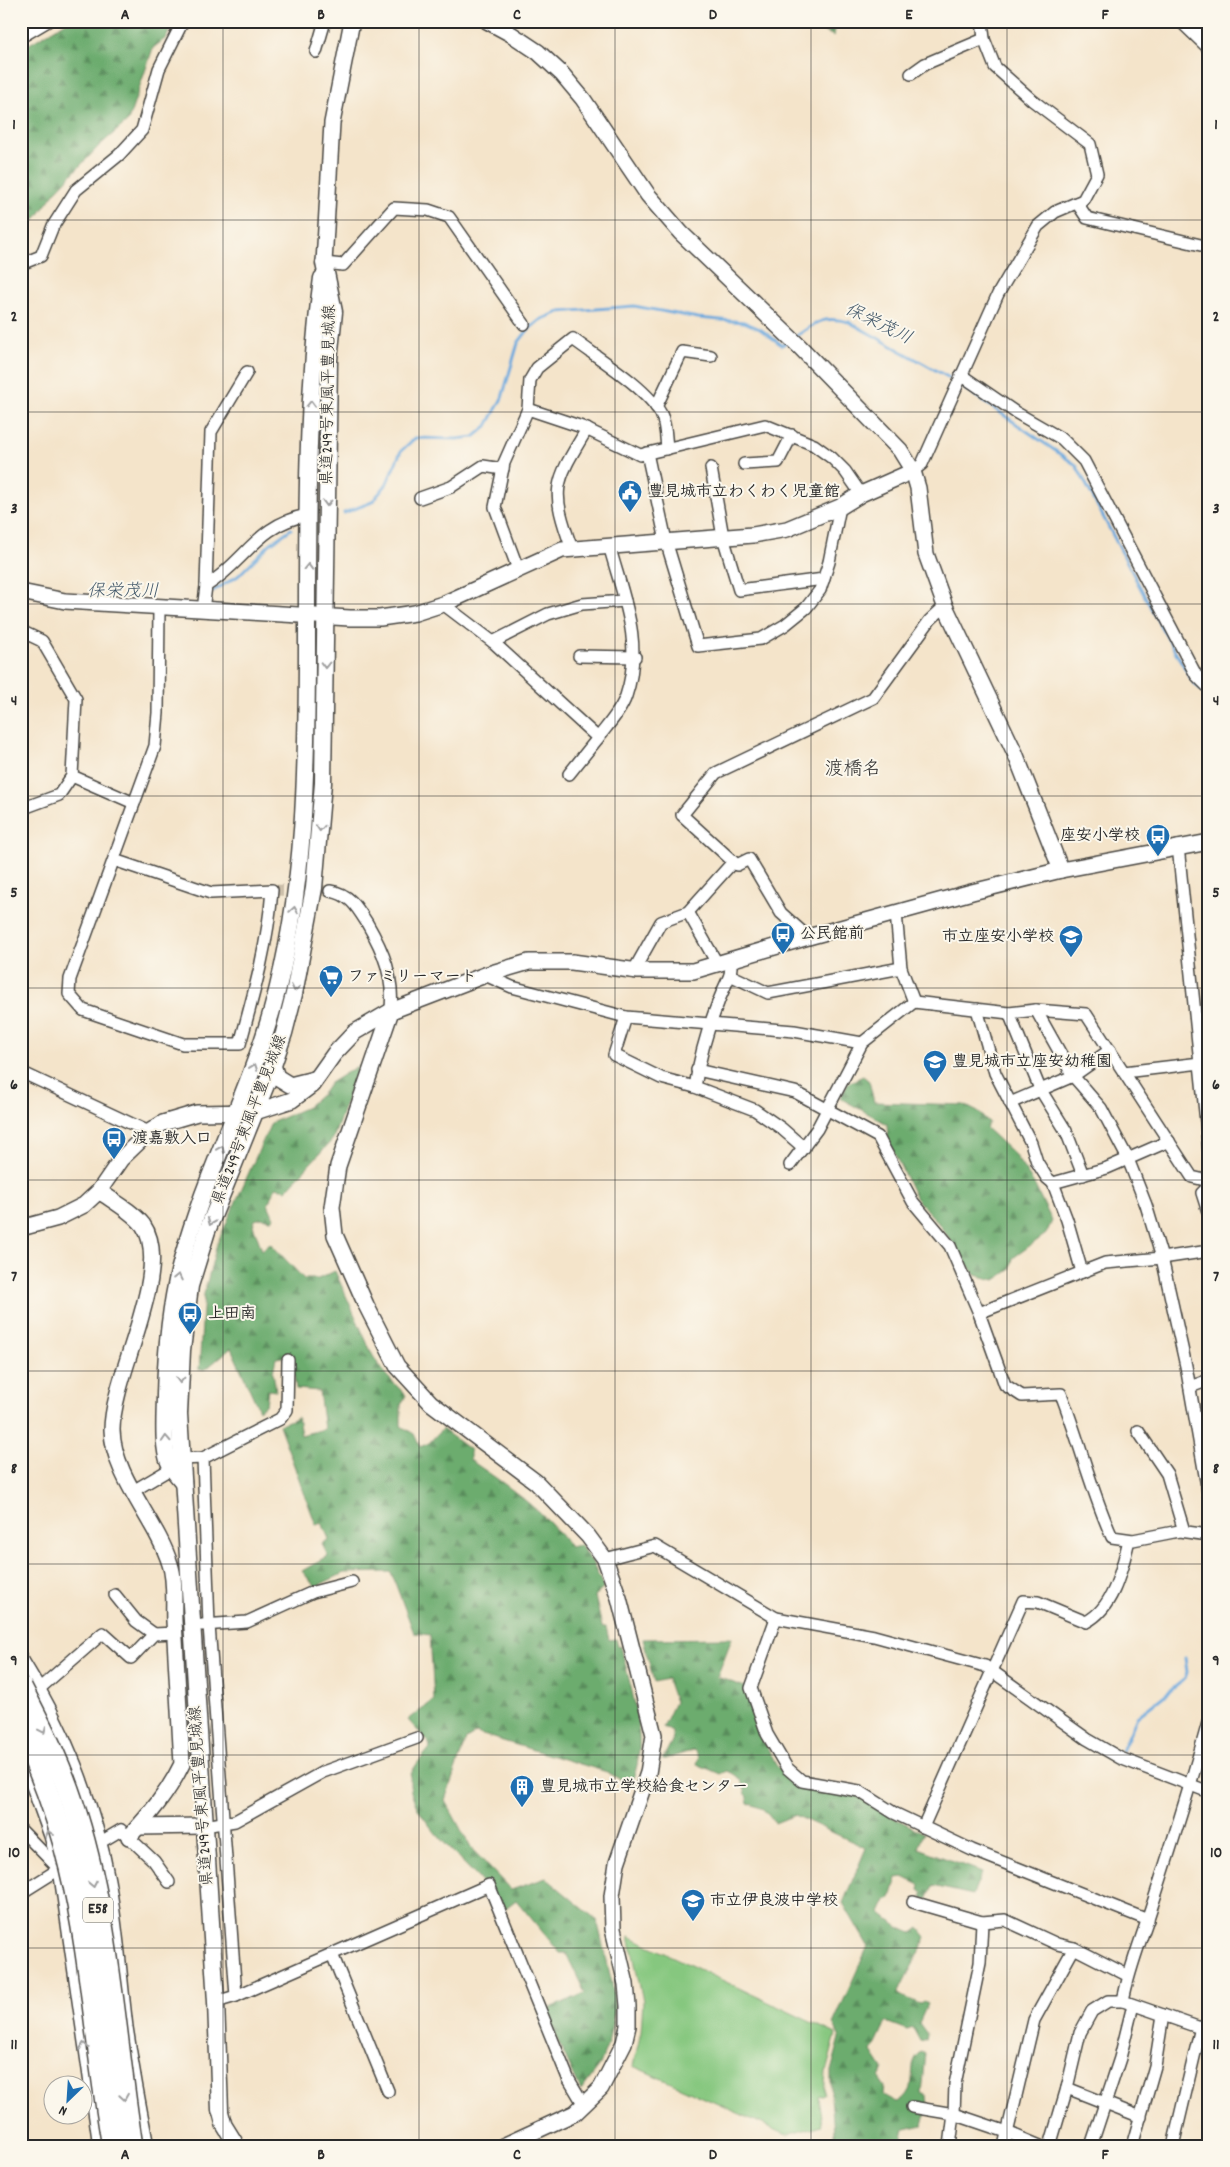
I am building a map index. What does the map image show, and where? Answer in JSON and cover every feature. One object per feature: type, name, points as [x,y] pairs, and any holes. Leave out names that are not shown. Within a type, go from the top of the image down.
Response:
[{"type":"highway","name":"E58","points":[[31,1687],[72,1801],[89,1860],[104,1943],[132,2146]]},
{"type":"highway","name":"E58","points":[[21,1729],[50,1798],[70,1866],[77,1899],[103,2090],[113,2146]]},
{"type":"main road","name":"県道249号東風平豊見城線","points":[[177,1463],[167,1460],[165,1402],[167,1337],[171,1310],[182,1260],[193,1226],[262,1046],[286,953],[297,892],[303,837],[306,772],[308,515],[313,355],[324,263]]},
{"type":"main road","name":"県道249号東風平豊見城線","points":[[220,2110],[216,2002],[183,1482],[177,1463],[181,1359],[190,1286],[207,1232],[273,1065],[294,994],[314,888],[323,783],[329,360],[334,312],[324,263]]},
{"type":"street","points":[[21,37],[48,21]]},
{"type":"street","points":[[21,264],[41,256],[53,226],[76,190],[119,155],[142,130],[159,69],[183,21]]},
{"type":"street","points":[[316,52],[325,21]]},
{"type":"street","points":[[352,21],[332,123],[324,263],[343,265],[394,208],[428,210],[449,217],[524,324]]},
{"type":"street","points":[[487,21],[538,52],[562,74],[583,99],[648,195],[681,234],[800,347],[900,450],[913,471],[918,488],[926,554],[945,606],[1015,754],[1061,870]]},
{"type":"street","points":[[21,592],[66,601],[307,616],[397,617],[443,604],[562,550],[723,537],[786,529],[840,507],[861,494],[913,471],[922,464],[998,294],[1038,226],[1054,212],[1083,200],[1097,174],[1090,144],[1032,100],[995,67],[984,40],[982,21]]},
{"type":"street","points":[[1183,21],[1209,46]]},
{"type":"street","points":[[911,74],[925,64],[984,40]]},
{"type":"street","points":[[1077,203],[1087,218],[1209,247]]},
{"type":"street","points":[[518,569],[496,507],[503,469],[528,409],[530,380],[537,368],[573,339],[636,387],[656,407],[662,416],[667,448]]},
{"type":"street","points":[[656,407],[682,352],[711,356]]},
{"type":"street","points":[[203,610],[206,586],[211,432],[247,372]]},
{"type":"street","points":[[961,376],[1015,412],[1062,439],[1084,461],[1196,675],[1209,688]]},
{"type":"street","points":[[528,409],[587,430],[640,455],[765,425],[814,445],[845,470],[861,494]]},
{"type":"street","points":[[572,549],[559,513],[556,496],[566,463],[587,430]]},
{"type":"street","points":[[744,464],[778,462],[792,435]]},
{"type":"street","points":[[647,453],[666,541],[698,646],[761,639],[785,625],[806,608],[820,590],[824,579],[840,507]]},
{"type":"street","points":[[420,498],[451,488],[483,466],[503,469]]},
{"type":"street","points":[[711,468],[723,537],[739,590],[824,579]]},
{"type":"street","points":[[206,586],[221,577],[261,536],[288,519],[308,515]]},
{"type":"street","points":[[569,774],[598,738],[626,698],[635,657],[632,627],[609,545]]},
{"type":"street","points":[[493,642],[548,614],[582,604],[625,601]]},
{"type":"street","points":[[443,604],[493,642],[598,738]]},
{"type":"street","points":[[808,937],[781,913],[749,859],[737,865],[682,815],[716,773],[873,698],[930,620],[945,606]]},
{"type":"street","points":[[114,860],[211,893],[272,890],[269,929],[264,955],[240,1044],[183,1044],[83,1010],[69,994],[70,979],[154,746],[158,714],[159,607]]},
{"type":"street","points":[[21,632],[42,641],[76,699],[72,776],[59,795],[21,809]]},
{"type":"street","points":[[579,656],[635,657]]},
{"type":"street","points":[[72,776],[134,803]]},
{"type":"street","points":[[21,1228],[58,1218],[84,1205],[98,1191],[121,1158],[149,1132],[185,1115],[208,1112],[255,1112],[292,1100],[319,1077],[344,1042],[355,1032],[391,1011],[485,975],[529,962],[572,962],[634,970],[693,971],[727,967],[808,937],[1061,870],[1178,846],[1209,842]]},
{"type":"street","points":[[1178,846],[1204,1062],[1209,1152]]},
{"type":"street","points":[[634,970],[661,922],[688,912],[733,862]]},
{"type":"street","points":[[330,891],[348,897],[356,905],[380,945],[391,981],[391,1011],[338,1166],[332,1207],[335,1235],[366,1305],[397,1366],[431,1402],[536,1482],[588,1536],[605,1559],[619,1598],[654,1735],[648,1773],[617,1863],[612,1896],[613,1929],[626,1984],[628,2026],[624,2043],[609,2074],[600,2088],[584,2106],[564,2120],[503,2146]]},
{"type":"street","points":[[688,912],[727,967],[768,993],[902,968]]},
{"type":"street","points":[[896,913],[902,968],[914,1002]]},
{"type":"street","points":[[695,1087],[697,1070],[709,1022],[727,967]]},
{"type":"street","points":[[485,975],[512,987],[626,1017],[709,1022],[794,1031],[862,1042]]},
{"type":"street","points":[[790,1165],[818,1129],[862,1042],[914,1002],[1009,1013],[1036,1010],[1086,1014],[1192,1177],[1209,1181]]},
{"type":"street","points":[[977,1009],[995,1073],[1031,1143],[1036,1162],[1047,1178],[1053,1183],[1067,1220],[1082,1272]]},
{"type":"street","points":[[1036,1010],[1073,1076],[1101,1108],[1128,1159],[1146,1205],[1162,1258],[1190,1387],[1209,1498]]},
{"type":"street","points":[[1009,1013],[1040,1089],[1066,1131],[1083,1175]]},
{"type":"street","points":[[626,1017],[614,1054],[661,1078],[695,1087],[755,1110],[781,1128],[804,1148]]},
{"type":"street","points":[[1010,1103],[1073,1076],[1110,1050]]},
{"type":"street","points":[[1124,1072],[1204,1062]]},
{"type":"street","points":[[273,1065],[277,1077],[290,1086],[319,1077]]},
{"type":"street","points":[[697,1070],[795,1092],[878,1137],[914,1202],[950,1246],[979,1313],[1005,1385],[1022,1396],[1062,1394],[1076,1433],[1096,1501],[1112,1537],[1129,1540],[1184,1531],[1209,1535]]},
{"type":"street","points":[[21,1072],[149,1132]]},
{"type":"street","points":[[1053,1183],[1083,1175],[1128,1159],[1169,1141]]},
{"type":"street","points":[[1209,1186],[1202,1193],[1209,1215]]},
{"type":"street","points":[[98,1191],[131,1213],[142,1224],[150,1237],[153,1253],[146,1297],[117,1390],[112,1431],[122,1469],[171,1565],[175,1633],[182,1764],[172,1786],[134,1832]]},
{"type":"street","points":[[979,1313],[1106,1263],[1162,1258],[1209,1251]]},
{"type":"street","points":[[133,1490],[177,1463],[203,1458],[280,1419],[287,1410],[288,1360]]},
{"type":"street","points":[[1190,1387],[1209,1380]]},
{"type":"street","points":[[1138,1430],[1167,1474],[1184,1531]]},
{"type":"street","points":[[203,1458],[209,1625],[236,1996]]},
{"type":"street","points":[[923,1827],[1023,1601],[1038,1602],[1086,1622],[1097,1616],[1109,1598],[1120,1572],[1129,1540]]},
{"type":"street","points":[[605,1559],[655,1546],[776,1618],[874,1636],[985,1666],[1087,1739],[1120,1758],[1209,1792]]},
{"type":"street","points":[[191,1626],[247,1622],[313,1592],[352,1582]]},
{"type":"street","points":[[115,1595],[136,1621],[154,1634],[175,1633]]},
{"type":"street","points":[[776,1618],[751,1688],[767,1734],[787,1768],[802,1781],[859,1791],[894,1813],[972,1850],[1148,1920]]},
{"type":"street","points":[[21,1695],[103,1633],[131,1658],[154,1634]]},
{"type":"street","points":[[21,1657],[31,1687],[73,1755],[100,1842],[109,1880],[127,2027],[148,2146]]},
{"type":"street","points":[[1091,2146],[1105,2103],[1128,2003],[1128,1975],[1148,1920],[1191,1785],[1209,1719]]},
{"type":"street","points":[[21,1893],[121,1830],[134,1832],[224,1824],[236,1821],[324,1772],[417,1738]]},
{"type":"street","points":[[21,1756],[50,1836],[59,1870],[99,2146]]},
{"type":"street","points":[[21,1830],[59,1870]]},
{"type":"street","points":[[134,1832],[169,1882]]},
{"type":"street","points":[[216,2002],[236,1996],[489,1886],[568,2078],[584,2106]]},
{"type":"street","points":[[912,1902],[982,1922],[1005,1920],[1057,1944],[1074,1948],[1128,1975]]},
{"type":"street","points":[[950,2146],[954,2114],[954,2084],[980,1963],[982,1922]]},
{"type":"street","points":[[1004,2146],[1034,2020],[1074,1948]]},
{"type":"street","points":[[332,1954],[388,2091]]},
{"type":"street","points":[[1050,2146],[1067,2088],[1080,2033],[1092,2012],[1108,2000],[1128,2003],[1205,2029],[1173,2146]]},
{"type":"street","points":[[1132,2146],[1155,2066],[1163,2014]]},
{"type":"street","points":[[1067,2088],[1141,2116]]},
{"type":"street","points":[[912,2107],[954,2114],[1008,2132],[1040,2146]]},
{"type":"street","points":[[220,2110],[224,2126],[237,2146]]},
{"type":"green space","points":[[68,21],[175,21],[166,38],[153,48],[128,121],[100,145],[55,192],[21,239],[21,49]]},
{"type":"green space","points":[[800,21],[836,21],[834,36]]},
{"type":"green space","points":[[359,1065],[333,1139],[286,1190],[276,1187],[268,1204],[274,1218],[271,1220],[261,1218],[255,1220],[253,1225],[262,1250],[270,1243],[304,1279],[318,1279],[335,1271],[373,1356],[386,1375],[406,1395],[401,1405],[401,1426],[414,1434],[420,1447],[429,1443],[442,1429],[470,1450],[470,1460],[537,1510],[570,1547],[580,1545],[592,1562],[604,1588],[595,1596],[602,1627],[606,1627],[609,1640],[616,1639],[618,1647],[621,1646],[637,1714],[639,1748],[637,1765],[632,1781],[623,1781],[607,1772],[476,1733],[466,1739],[445,1800],[471,1848],[511,1890],[546,1878],[597,1920],[612,1983],[615,2008],[608,2044],[599,2067],[581,2091],[544,2011],[585,1993],[566,1953],[560,1953],[516,1900],[502,1911],[484,1885],[427,1822],[417,1808],[411,1794],[410,1780],[412,1772],[430,1748],[428,1742],[408,1720],[434,1700],[430,1635],[414,1633],[391,1572],[344,1573],[315,1587],[302,1571],[328,1556],[322,1544],[329,1539],[322,1523],[316,1525],[279,1425],[298,1417],[301,1435],[324,1429],[319,1391],[296,1389],[291,1356],[276,1358],[273,1372],[276,1391],[268,1390],[266,1404],[259,1410],[231,1348],[206,1369],[199,1370],[204,1294],[217,1244],[271,1123],[307,1107],[323,1093],[330,1083]]},
{"type":"green space","points":[[863,1076],[869,1081],[874,1102],[964,1105],[978,1112],[989,1122],[986,1128],[1014,1154],[1033,1182],[1052,1221],[1046,1234],[1013,1258],[1010,1270],[995,1280],[975,1275],[936,1220],[916,1199],[888,1140],[887,1124],[840,1098],[848,1083]]},
{"type":"green space","points":[[732,1638],[717,1677],[745,1687],[761,1735],[776,1765],[793,1784],[856,1795],[883,1812],[924,1833],[918,1848],[982,1872],[973,1895],[933,1886],[927,1900],[921,1897],[923,1892],[919,1889],[920,1885],[903,1877],[897,1878],[891,1898],[886,1900],[880,1913],[898,1927],[912,1933],[919,1928],[926,1937],[898,1994],[920,2004],[924,2001],[928,2003],[919,2023],[927,2034],[926,2039],[920,2041],[913,2028],[907,2030],[886,2022],[872,2052],[883,2069],[879,2078],[885,2087],[884,2095],[897,2102],[905,2098],[909,2093],[914,2063],[922,2052],[925,2054],[921,2093],[927,2096],[928,2105],[923,2125],[905,2129],[901,2146],[835,2146],[831,2071],[840,2038],[833,2024],[868,1946],[843,1903],[866,1848],[795,1815],[775,1823],[763,1809],[748,1803],[744,1788],[736,1776],[727,1771],[720,1774],[697,1764],[699,1757],[694,1750],[662,1760],[673,1739],[672,1732],[663,1727],[675,1702],[667,1679],[654,1682],[643,1639]]},
{"type":"green space","points":[[629,1936],[836,2034],[826,2072],[824,2094],[818,2096],[822,2125],[787,2135],[633,2066],[641,2032],[643,2001]]},
{"type":"waterway","name":"保栄茂川","points":[[344,513],[372,502],[386,485],[401,451],[415,438],[457,439],[474,437],[487,426],[502,398],[518,343],[528,330],[540,320],[559,312],[634,306],[698,318],[744,322],[760,329],[782,345],[787,342]]},
{"type":"waterway","name":"保栄茂川","points":[[795,337],[814,324],[826,320],[832,319],[849,322],[955,381]]},
{"type":"waterway","name":"保栄茂川","points":[[960,385],[1076,465],[1160,625],[1193,682],[1209,697]]},
{"type":"waterway","name":"保栄茂川","points":[[208,594],[238,576],[270,544],[291,529]]},
{"type":"waterway","points":[[1122,1751],[1137,1717],[1185,1679],[1187,1672],[1185,1658]]},
{"type":"tunnel","points":[[272,890],[330,891]]},
{"type":"place","name":"豊見城市立わくわく児童館","points":[[630,513]]},
{"type":"place","name":"座安小学校","points":[[1158,857]]},
{"type":"place","name":"公民館前","points":[[783,955]]},
{"type":"place","name":"市立座安小学校","points":[[1071,958]]},
{"type":"place","name":"ファミリーマート","points":[[331,998]]},
{"type":"place","name":"豊見城市立座安幼稚園","points":[[935,1083]]},
{"type":"place","name":"渡嘉敷入口","points":[[114,1160]]},
{"type":"place","name":"上田南","points":[[190,1335]]},
{"type":"place","name":"豊見城市立学校給食センター","points":[[522,1808]]},
{"type":"place","name":"市立伊良波中学校","points":[[693,1922]]},
{"type":"district","name":"渡橋名","points":[[853,770]]}]
